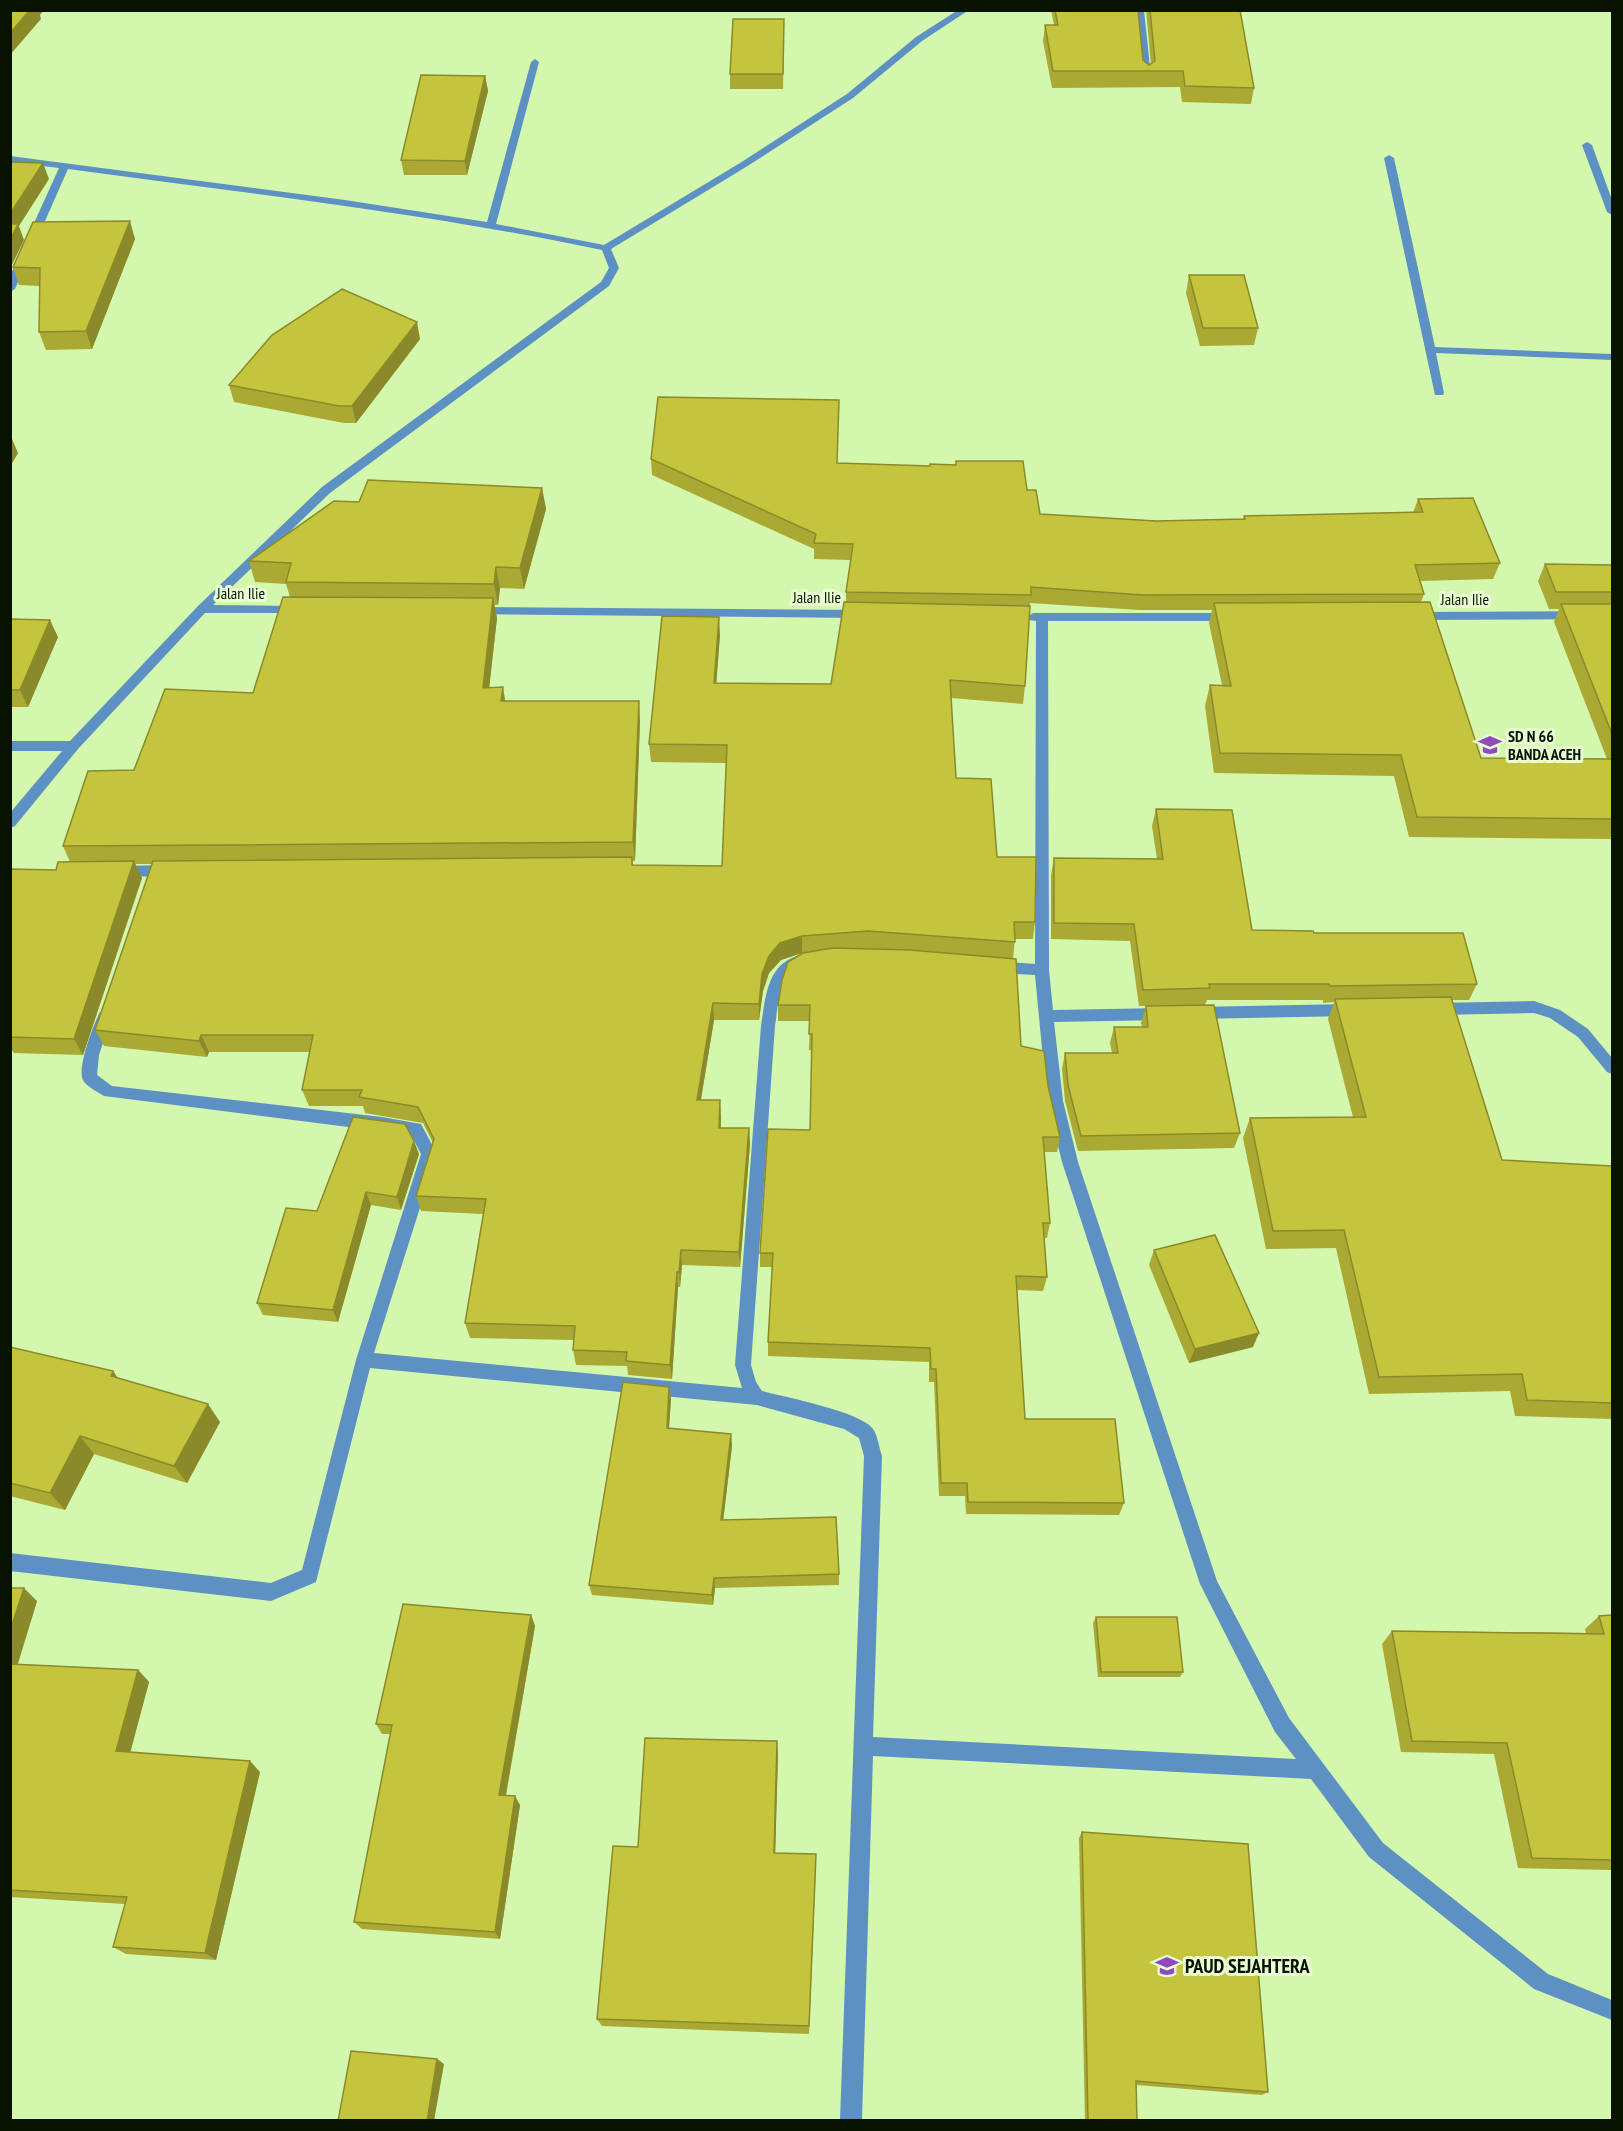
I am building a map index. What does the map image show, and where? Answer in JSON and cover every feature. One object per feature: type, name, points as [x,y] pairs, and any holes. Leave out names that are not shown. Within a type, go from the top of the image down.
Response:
[{"type":"street","points":[[10,159],[491,226],[606,248],[743,165],[850,96],[919,39],[965,10]]},
{"type":"street","points":[[1140,10],[1147,76]]},
{"type":"street","points":[[491,226],[535,62]]},
{"type":"street","points":[[1587,145],[1612,212]]},
{"type":"street","points":[[1389,158],[1439,393]]},
{"type":"street","points":[[10,289],[65,165]]},
{"type":"street","points":[[10,823],[73,746],[202,609],[326,490],[605,284],[614,268],[606,248]]},
{"type":"street","points":[[1430,350],[1612,357]]},
{"type":"street","name":"Jalan Ilie","points":[[202,609],[308,610]]},
{"type":"street","name":"Jalan Ilie","points":[[463,611],[878,614]]},
{"type":"street","name":"Jalan Ilie","points":[[1399,616],[1612,615]]},
{"type":"street","points":[[1019,617],[1244,617]]},
{"type":"street","points":[[1042,618],[1042,970],[1055,1101],[1070,1162],[1209,1584],[1282,1725],[1376,1850],[1541,1982],[1612,2010]]},
{"type":"street","points":[[10,746],[73,746]]},
{"type":"street","points":[[106,871],[152,876],[189,870]]},
{"type":"street","points":[[757,1397],[749,1385],[743,1365],[768,1026],[777,979],[786,966],[804,959],[823,957]]},
{"type":"street","points":[[985,966],[1042,970]]},
{"type":"street","points":[[10,1562],[272,1592],[310,1576],[364,1360],[429,1154],[416,1130],[382,1123],[109,1092],[89,1077],[92,1055],[110,1001]]},
{"type":"street","points":[[1415,1009],[1534,1007],[1555,1014],[1583,1033],[1612,1068]]},
{"type":"street","points":[[1046,1016],[1367,1010]]},
{"type":"street","points":[[364,1360],[757,1397],[848,1422],[866,1433],[873,1456],[851,2121]]},
{"type":"street","points":[[863,1746],[1317,1770]]},
{"type":"building","points":[[10,10],[30,10],[10,33]]},
{"type":"building","points":[[1055,10],[1138,10],[1143,60],[1149,65],[1155,61],[1150,10],[1240,10],[1254,88],[1185,86],[1183,71],[1053,71],[1045,25],[1058,25]]},
{"type":"building","points":[[733,19],[784,19],[783,74],[730,74]]},
{"type":"building","points":[[421,75],[485,76],[465,161],[401,160]]},
{"type":"building","points":[[10,162],[43,163],[10,214]]},
{"type":"building","points":[[130,221],[86,331],[39,332],[40,268],[13,267],[33,222]]},
{"type":"building","points":[[10,224],[18,224],[10,240]]},
{"type":"building","points":[[1189,275],[1244,275],[1258,328],[1203,328]]},
{"type":"building","points":[[342,289],[417,322],[352,406],[339,406],[229,385],[272,335]]},
{"type":"building","points":[[658,397],[839,400],[837,463],[930,466],[930,464],[956,465],[956,461],[1023,461],[1027,490],[1036,490],[1040,514],[1156,521],[1245,519],[1244,516],[1423,512],[1418,499],[1473,498],[1500,563],[1415,565],[1424,594],[1143,595],[1031,587],[1031,595],[846,592],[853,544],[814,543],[816,534],[651,459]]},
{"type":"building","points":[[368,480],[542,488],[520,568],[496,567],[494,584],[286,582],[291,563],[249,561],[334,501],[359,502]]},
{"type":"building","points":[[1545,564],[1612,565],[1612,592],[1556,592]]},
{"type":"building","points":[[283,597],[493,598],[483,688],[503,687],[501,701],[639,701],[633,842],[63,846],[88,771],[134,770],[165,689],[253,693]]},
{"type":"building","points":[[844,602],[1030,606],[1025,686],[950,680],[956,778],[991,779],[997,857],[1036,857],[1035,922],[1014,922],[1015,942],[868,931],[802,936],[780,943],[769,956],[762,974],[759,1004],[713,1003],[697,1100],[720,1100],[719,1128],[749,1128],[739,1252],[681,1250],[679,1272],[677,1272],[670,1365],[626,1361],[627,1352],[573,1350],[575,1326],[465,1323],[486,1199],[416,1196],[434,1139],[418,1107],[359,1097],[362,1090],[302,1090],[313,1035],[201,1035],[199,1041],[95,1030],[153,861],[632,857],[632,865],[722,866],[727,745],[649,744],[662,616],[719,617],[714,683],[831,684]]},
{"type":"building","points":[[1430,602],[1481,758],[1612,759],[1612,819],[1417,817],[1401,755],[1220,753],[1210,685],[1231,686],[1214,603]]},
{"type":"building","points":[[1561,604],[1612,604],[1612,734]]},
{"type":"building","points":[[10,619],[50,620],[20,690],[10,690]]},
{"type":"building","points":[[1156,809],[1232,810],[1252,930],[1313,931],[1314,933],[1463,933],[1477,984],[1330,986],[1329,984],[1209,984],[1210,988],[1143,990],[1134,924],[1054,923],[1054,858],[1163,859]]},
{"type":"building","points":[[134,861],[74,1039],[10,1037],[10,869],[56,870],[58,862]]},
{"type":"building","points":[[833,948],[910,950],[1016,959],[1021,1046],[1044,1051],[1048,1086],[1060,1137],[1043,1137],[1050,1223],[1043,1223],[1047,1277],[1016,1276],[1025,1419],[1115,1419],[1124,1503],[968,1502],[967,1483],[941,1483],[936,1369],[931,1369],[930,1348],[768,1342],[773,1253],[760,1253],[768,1129],[810,1130],[812,1034],[809,1034],[810,1005],[778,1005],[782,980],[788,962],[803,953]]},
{"type":"building","points":[[1451,997],[1502,1160],[1612,1166],[1612,1403],[1527,1400],[1522,1374],[1379,1377],[1344,1230],[1273,1231],[1250,1118],[1366,1117],[1335,999]]},
{"type":"building","points":[[1214,1005],[1240,1133],[1081,1136],[1068,1085],[1065,1053],[1118,1053],[1114,1027],[1148,1027],[1146,1006]]},
{"type":"building","points":[[353,1117],[405,1124],[414,1141],[397,1197],[366,1192],[333,1310],[257,1303],[286,1208],[317,1211]]},
{"type":"building","points":[[1215,1235],[1259,1333],[1195,1349],[1154,1250]]},
{"type":"building","points":[[10,1347],[113,1371],[111,1376],[208,1404],[174,1466],[80,1436],[50,1493],[10,1483]]},
{"type":"building","points":[[623,1382],[669,1387],[667,1428],[731,1434],[721,1520],[836,1517],[839,1574],[714,1578],[712,1595],[589,1585]]},
{"type":"building","points":[[10,1588],[24,1588],[10,1631]]},
{"type":"building","points":[[403,1604],[531,1615],[499,1795],[515,1796],[495,1932],[354,1922],[392,1725],[376,1724]]},
{"type":"building","points":[[1612,1615],[1612,1860],[1532,1858],[1507,1743],[1412,1741],[1392,1631],[1604,1634],[1599,1616]]},
{"type":"building","points":[[1096,1617],[1177,1617],[1183,1672],[1101,1672]]},
{"type":"building","points":[[10,1664],[138,1670],[116,1751],[250,1761],[205,1953],[113,1947],[127,1897],[10,1890]]},
{"type":"building","points":[[645,1738],[777,1741],[774,1853],[816,1854],[809,2026],[597,2019],[613,1846],[638,1847]]},
{"type":"building","name":"PAUD SEJAHTERA","points":[[1082,1832],[1248,1844],[1268,2092],[1136,2081],[1137,2121],[1088,2121]]},
{"type":"building","points":[[351,2051],[437,2059],[427,2121],[338,2121]]},
{"type":"place","name":"SD N 66 BANDA ACEH","points":[[1490,745]]},
{"type":"place","name":"PAUD SEJAHTERA","points":[[1167,1966]]}]
